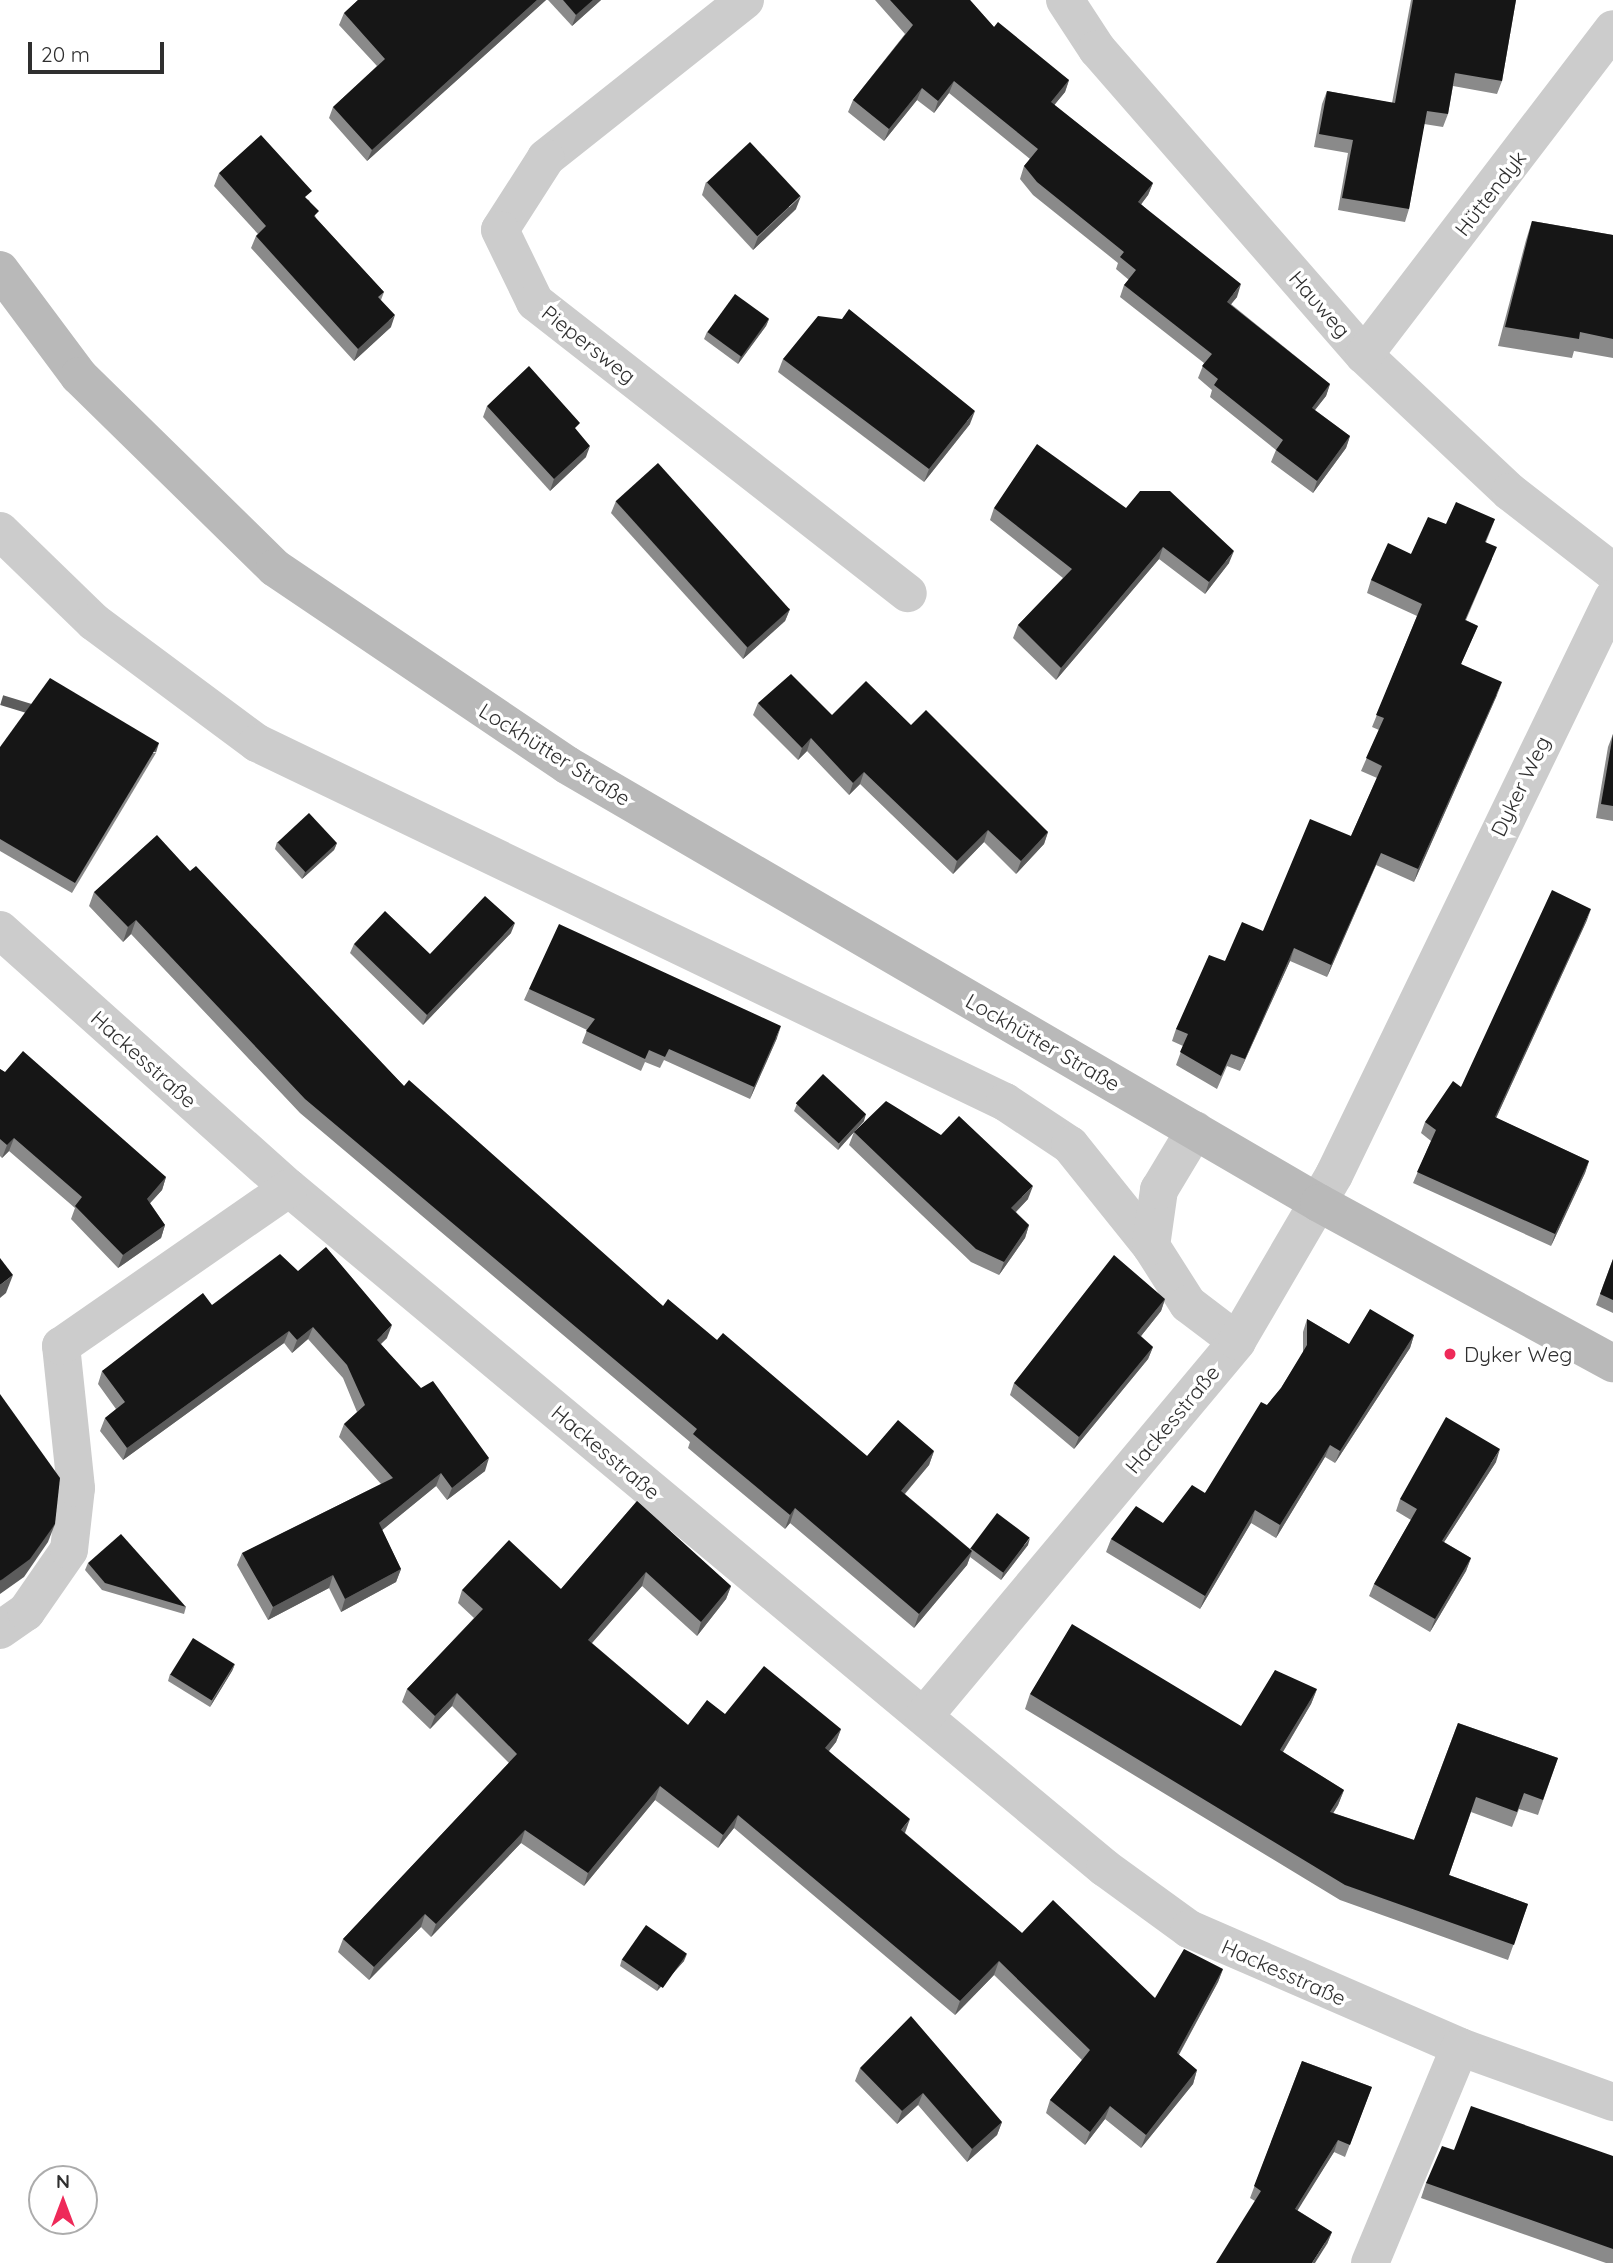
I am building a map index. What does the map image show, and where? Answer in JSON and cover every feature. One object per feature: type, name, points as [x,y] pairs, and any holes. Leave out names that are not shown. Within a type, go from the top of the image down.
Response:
[{"type":"street","name":"Piepersweg","points":[[745,0],[546,158],[500,230],[535,302],[908,593]]},
{"type":"street","name":"Hauweg","points":[[1065,0],[1097,49],[1364,355],[1510,492],[1613,572]]},
{"type":"street","name":"Hüttendyk","points":[[1364,355],[1613,29]]},
{"type":"street","name":"Lockhütter Straße","points":[[0,270],[79,376],[275,568],[567,765],[1319,1203],[1613,1363]]},
{"type":"street","points":[[0,531],[94,622],[257,743],[1005,1102],[1070,1145],[1151,1246],[1188,1304],[1237,1341]]},
{"type":"street","name":"Dyker Weg","points":[[1319,1203],[1613,598]]},
{"type":"street","name":"Hackesstraße","points":[[0,930],[289,1188],[924,1716],[1189,1929],[1460,2047],[1613,2102]]},
{"type":"street","points":[[1151,1246],[1159,1190],[1195,1130]]},
{"type":"street","points":[[0,1630],[26,1612],[69,1549],[76,1488],[61,1346],[289,1188]]},
{"type":"street","name":"Hackesstraße","points":[[924,1716],[1237,1341],[1319,1203]]},
{"type":"street","points":[[1370,2263],[1460,2047]]},
{"type":"building","points":[[358,0],[537,0],[372,150],[333,107],[385,59],[344,13]]},
{"type":"building","points":[[563,0],[593,0],[576,15]]},
{"type":"building","points":[[890,0],[970,0],[994,27],[998,22],[1069,80],[1051,102],[1153,183],[1138,202],[1241,284],[1227,302],[1330,384],[1312,408],[1350,436],[1317,481],[1276,450],[1283,440],[1214,385],[1218,379],[1202,366],[1212,354],[1124,285],[1136,270],[1120,257],[1124,252],[1037,182],[1024,166],[1038,149],[954,81],[938,101],[922,88],[889,129],[853,100],[913,25]]},
{"type":"building","points":[[1413,0],[1516,0],[1502,81],[1455,73],[1448,114],[1427,111],[1409,209],[1342,198],[1353,140],[1319,134],[1327,91],[1395,103]]},
{"type":"building","points":[[261,135],[312,191],[305,197],[319,211],[314,216],[384,292],[378,297],[395,315],[358,349],[256,236],[266,226],[219,173]]},
{"type":"building","points":[[750,142],[800,196],[757,236],[707,182]]},
{"type":"building","points":[[1532,221],[1613,235],[1613,339],[1580,332],[1579,339],[1505,327]]},
{"type":"building","points":[[735,294],[769,319],[741,357],[707,332]]},
{"type":"building","points":[[849,309],[975,411],[929,469],[783,359],[818,316],[842,319]]},
{"type":"building","points":[[529,366],[580,423],[575,428],[590,446],[554,479],[487,406]]},
{"type":"building","points":[[1037,444],[1126,508],[1140,491],[1170,491],[1234,551],[1209,582],[1163,547],[1061,668],[1018,625],[1072,569],[994,508]]},
{"type":"building","points":[[658,463],[790,609],[747,648],[616,501]]},
{"type":"building","points":[[1456,502],[1495,519],[1485,542],[1497,547],[1465,620],[1478,626],[1461,664],[1502,682],[1418,869],[1381,853],[1331,965],[1294,948],[1245,1059],[1231,1054],[1221,1076],[1180,1052],[1188,1034],[1176,1029],[1209,955],[1225,961],[1242,922],[1263,931],[1310,819],[1351,836],[1382,766],[1366,758],[1384,718],[1376,715],[1422,604],[1371,580],[1388,543],[1411,554],[1428,517],[1446,524]]},
{"type":"building","points":[[791,674],[832,715],[866,681],[911,725],[926,710],[1048,832],[1021,861],[988,830],[957,861],[864,772],[853,783],[811,738],[802,748],[758,703]]},
{"type":"building","points":[[50,678],[159,743],[75,883],[0,839],[0,747]]},
{"type":"building","points":[[1613,734],[1613,806],[1601,804]]},
{"type":"building","points":[[309,813],[337,843],[306,872],[278,842]]},
{"type":"building","points":[[157,835],[190,871],[196,866],[404,1086],[409,1080],[663,1306],[668,1299],[717,1340],[723,1333],[867,1456],[898,1420],[934,1451],[901,1491],[972,1551],[919,1614],[795,1508],[790,1515],[712,1450],[693,1434],[697,1429],[305,1099],[136,920],[128,927],[94,892]]},
{"type":"building","points":[[1552,890],[1591,909],[1495,1117],[1589,1161],[1555,1234],[1417,1172],[1436,1130],[1425,1122],[1453,1081],[1461,1087]]},
{"type":"building","points":[[485,896],[515,923],[427,1015],[354,944],[385,911],[430,954]]},
{"type":"building","points":[[559,924],[781,1026],[754,1087],[669,1049],[665,1057],[649,1050],[645,1059],[586,1031],[595,1019],[529,989]]},
{"type":"building","points":[[23,1051],[166,1177],[147,1199],[165,1225],[123,1255],[75,1206],[82,1197],[14,1138],[7,1145],[0,1139],[0,1069],[5,1072]]},
{"type":"building","points":[[823,1074],[866,1114],[839,1143],[796,1103]]},
{"type":"building","points":[[886,1101],[941,1135],[959,1116],[1033,1186],[1011,1208],[1029,1225],[1004,1262],[976,1249],[854,1132]]},
{"type":"building","points":[[326,1247],[392,1325],[377,1340],[421,1388],[433,1381],[489,1458],[452,1488],[441,1473],[379,1523],[401,1569],[345,1599],[333,1575],[273,1607],[242,1553],[393,1478],[344,1424],[365,1405],[347,1365],[313,1327],[297,1340],[289,1331],[127,1448],[105,1418],[125,1402],[102,1371],[203,1293],[212,1305],[280,1254],[298,1271]]},
{"type":"building","points":[[1114,1255],[1165,1299],[1137,1333],[1153,1347],[1079,1437],[1014,1383]]},
{"type":"building","points":[[0,1258],[13,1275],[0,1285]]},
{"type":"building","points":[[1613,1259],[1613,1300],[1600,1294]]},
{"type":"building","points":[[1370,1309],[1414,1335],[1340,1451],[1330,1445],[1280,1525],[1255,1510],[1205,1596],[1111,1539],[1136,1506],[1163,1523],[1192,1485],[1205,1493],[1261,1402],[1267,1405],[1281,1388],[1307,1345],[1307,1319],[1349,1344]]},
{"type":"building","points":[[0,1394],[60,1478],[55,1524],[30,1559],[0,1581]]},
{"type":"building","points":[[1446,1417],[1500,1449],[1442,1541],[1471,1558],[1435,1619],[1374,1584],[1417,1509],[1400,1499]]},
{"type":"building","points":[[637,1501],[731,1586],[701,1622],[646,1572],[588,1640],[688,1725],[707,1700],[725,1714],[764,1666],[841,1729],[825,1748],[910,1819],[901,1830],[1022,1933],[1053,1900],[1155,1998],[1184,1949],[1223,1969],[1177,2053],[1197,2070],[1146,2135],[1110,2106],[1090,2132],[1050,2100],[1090,2050],[999,1961],[960,2001],[738,1815],[723,1835],[660,1786],[588,1873],[525,1830],[436,1924],[425,1914],[374,1967],[343,1939],[517,1754],[457,1693],[435,1716],[407,1689],[483,1609],[462,1590],[509,1540],[561,1589]]},
{"type":"building","points":[[997,1513],[1030,1538],[1003,1573],[971,1548]]},
{"type":"building","points":[[121,1534],[186,1607],[105,1583],[88,1563]]},
{"type":"building","points":[[1072,1624],[1241,1726],[1275,1670],[1317,1689],[1280,1750],[1344,1790],[1330,1812],[1414,1840],[1458,1723],[1558,1758],[1543,1800],[1524,1793],[1517,1812],[1476,1797],[1449,1875],[1528,1904],[1514,1945],[1345,1885],[1030,1694]]},
{"type":"building","points":[[193,1638],[235,1664],[212,1700],[170,1674]]},
{"type":"building","points":[[646,1925],[687,1954],[663,1988],[622,1959]]},
{"type":"building","points":[[911,2016],[1002,2122],[972,2149],[923,2093],[902,2111],[860,2068]]},
{"type":"building","points":[[1302,2061],[1372,2087],[1350,2145],[1338,2140],[1295,2209],[1332,2232],[1312,2263],[1216,2263],[1261,2191],[1254,2186]]},
{"type":"building","points":[[1471,2106],[1613,2156],[1613,2249],[1426,2183],[1442,2146],[1454,2150]]},
{"type":"place","name":"Dyker Weg","points":[[1450,1354]]}]
